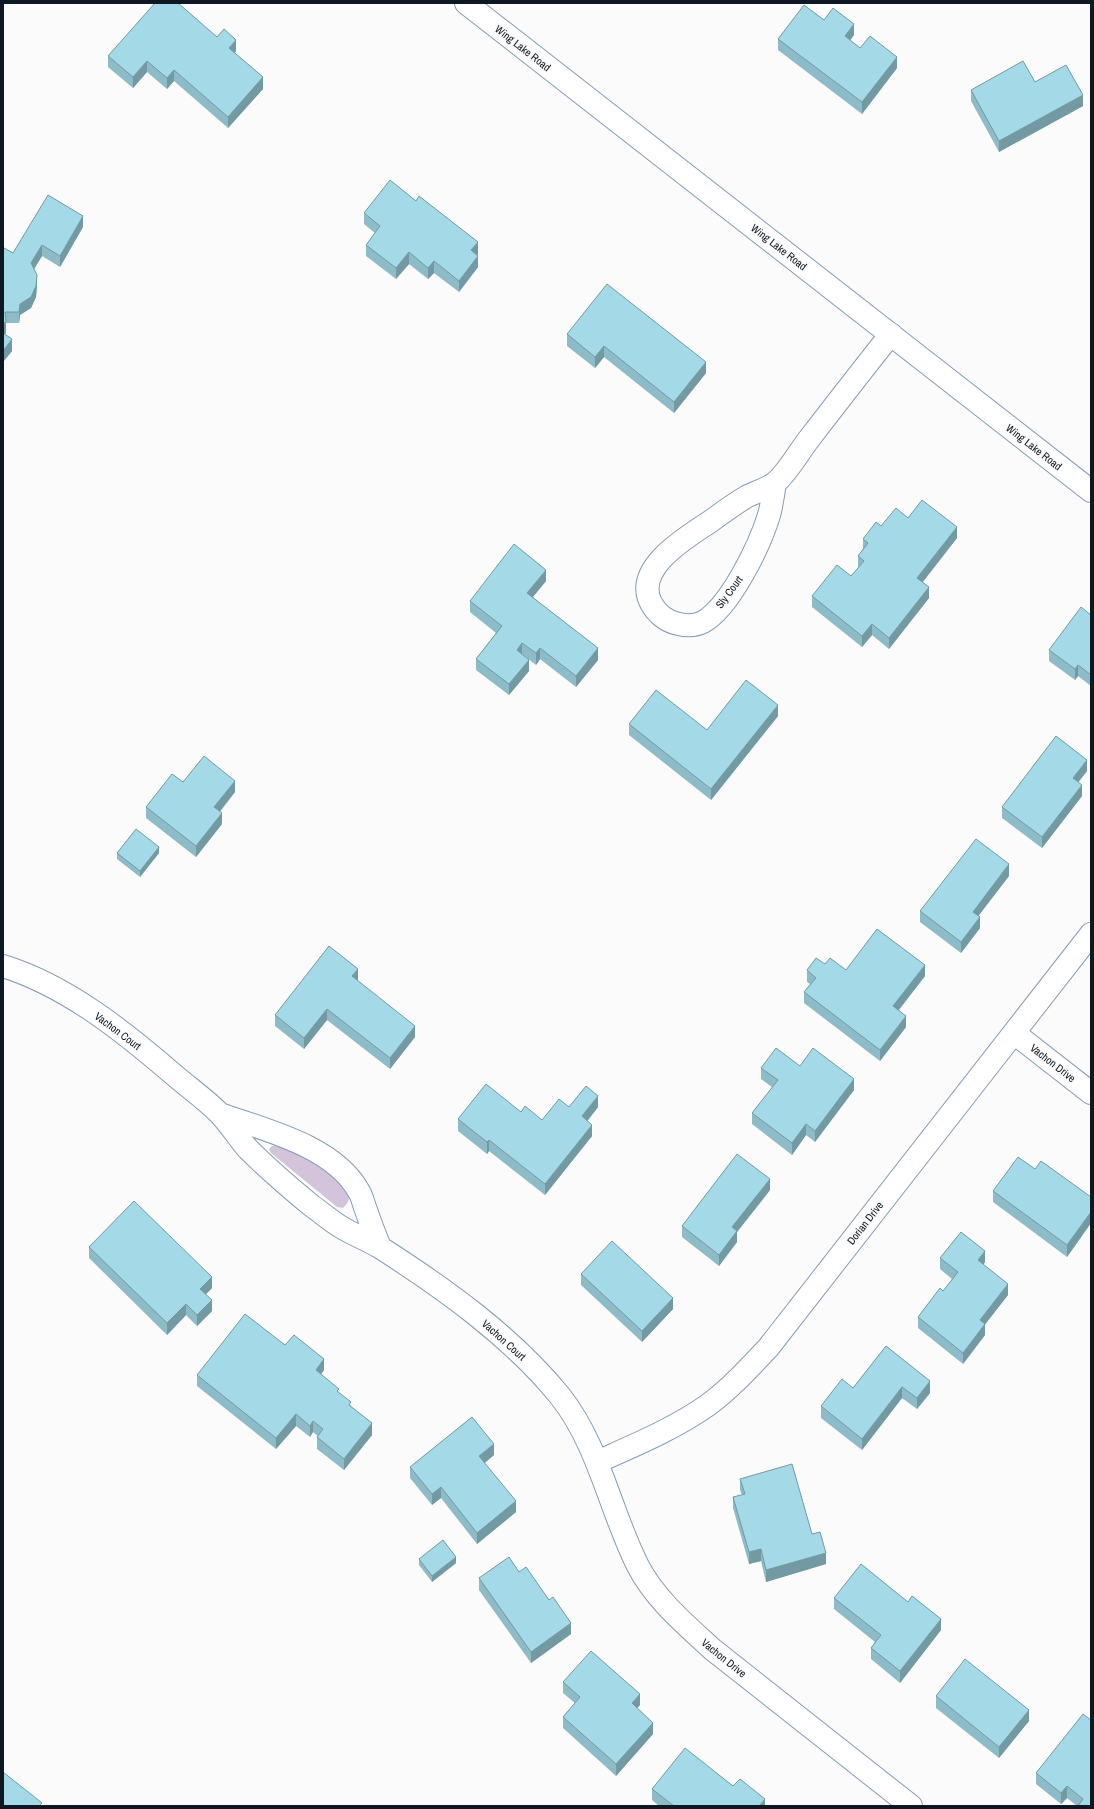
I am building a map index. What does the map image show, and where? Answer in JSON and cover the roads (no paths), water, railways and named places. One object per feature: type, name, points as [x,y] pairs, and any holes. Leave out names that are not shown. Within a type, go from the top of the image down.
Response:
[{"type":"street","name":"Wing Lake Road","points":[[466,3],[1091,491]]},
{"type":"street","name":"Sly Court","points":[[775,483],[745,498],[668,551],[650,575],[647,587],[648,597],[654,609],[663,617],[674,623],[688,626],[703,622],[720,607],[739,582],[755,549],[768,516],[775,483],[890,334]]},
{"type":"street","name":"Dorian Drive","points":[[597,1462],[654,1437],[687,1418],[718,1396],[748,1370],[768,1348],[1091,934]]},
{"type":"street","name":"Vachon Court","points":[[3,966],[15,970],[48,986],[86,1007],[150,1054],[220,1114],[246,1147],[278,1178],[340,1226],[380,1247],[477,1315],[528,1361],[561,1398],[575,1419],[597,1462]]},
{"type":"street","name":"Vachon Drive","points":[[1014,1033],[1091,1093]]},
{"type":"street","name":"Vachon Court","points":[[220,1114],[307,1146],[332,1162],[347,1176],[358,1190],[380,1247]]},
{"type":"street","name":"Vachon Drive","points":[[597,1462],[626,1538],[640,1568],[656,1594],[682,1622],[712,1649],[910,1806]]}]
